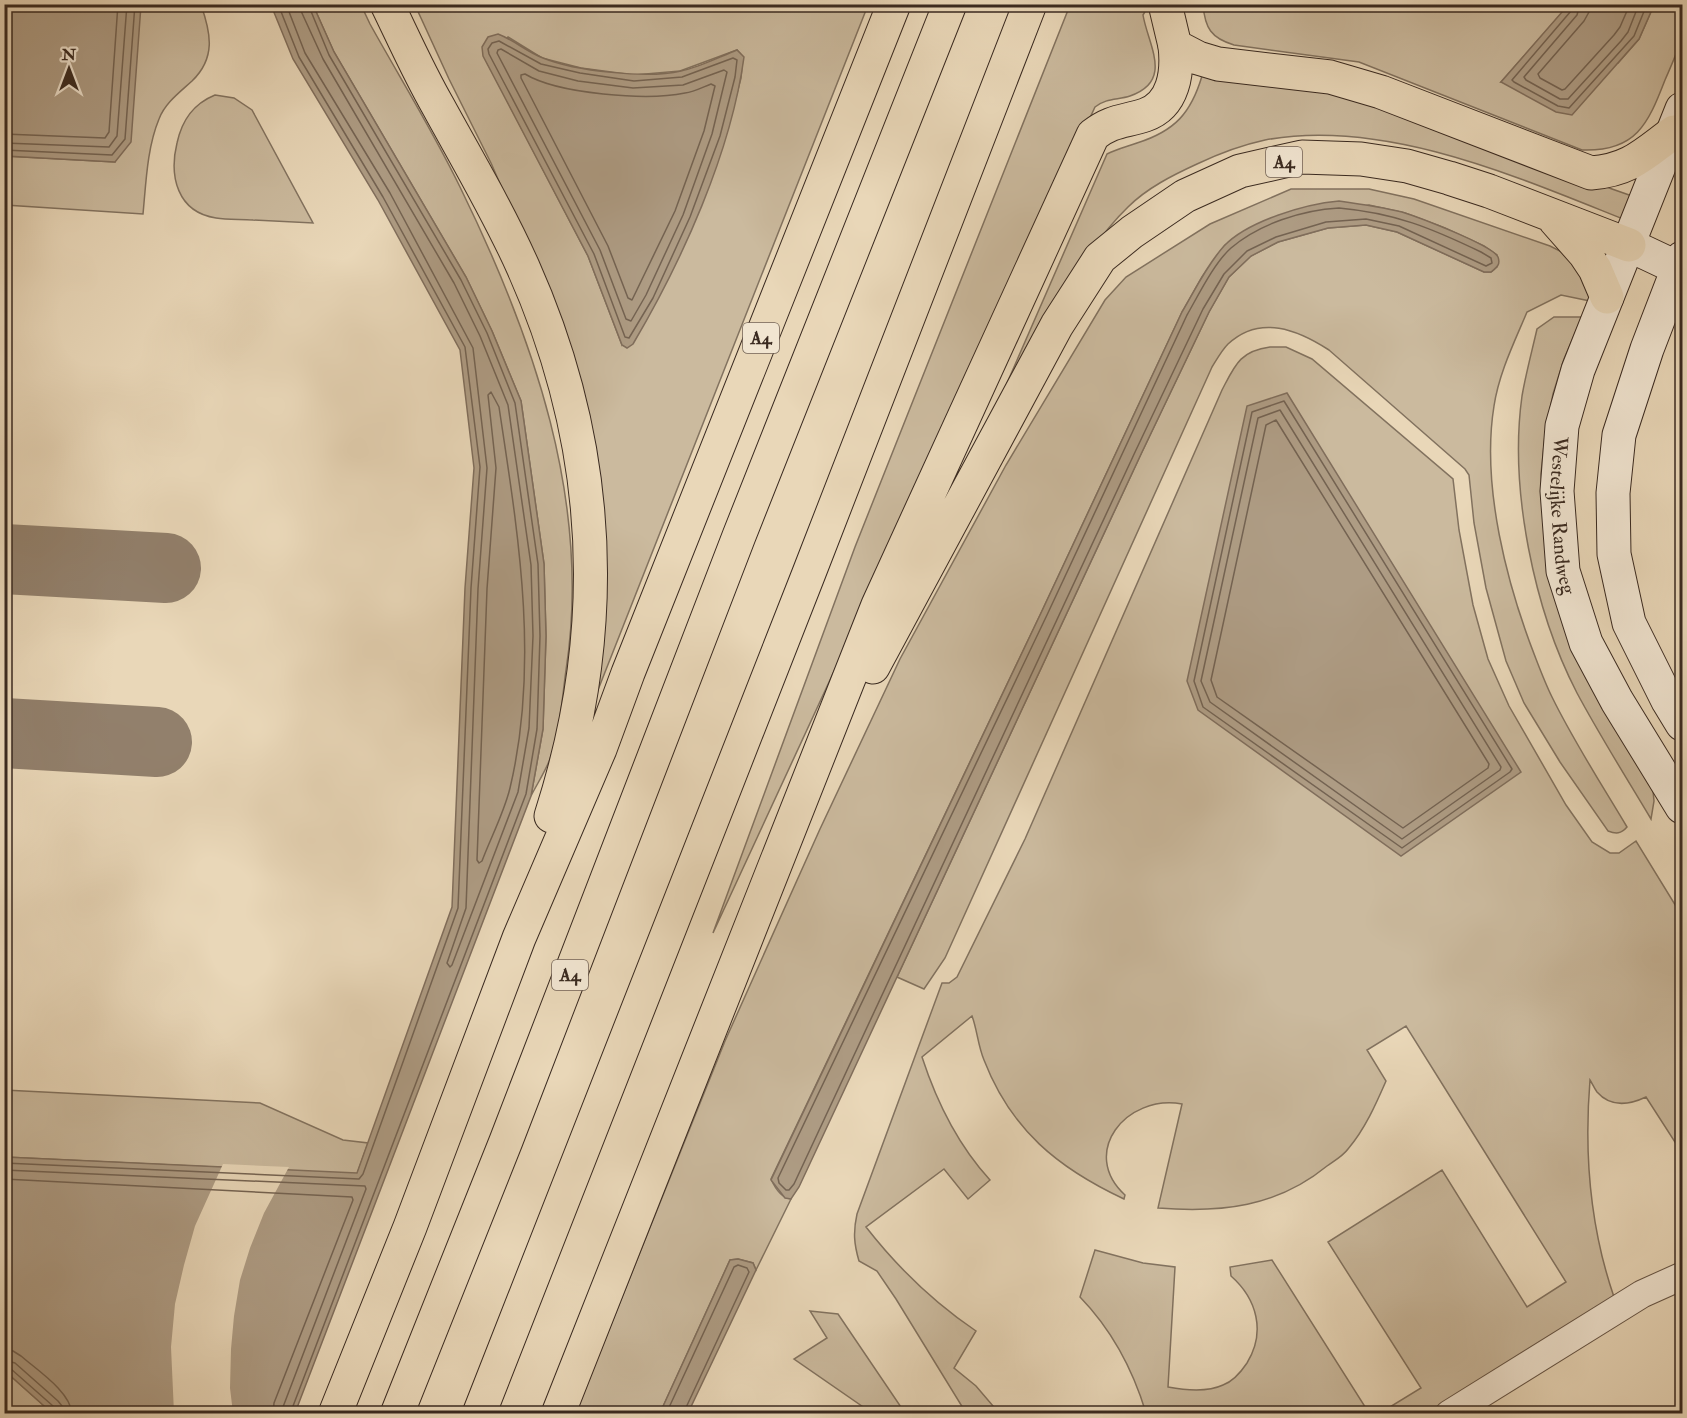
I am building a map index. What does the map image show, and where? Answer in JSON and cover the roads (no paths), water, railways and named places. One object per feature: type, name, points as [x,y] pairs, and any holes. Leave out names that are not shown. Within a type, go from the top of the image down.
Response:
[{"type":"main road","name":"A4","points":[[387,4],[422,76],[524,267],[556,352],[568,393],[582,464],[590,533],[592,584],[584,672],[566,770],[531,877],[519,938]]},
{"type":"main road","name":"A4","points":[[335,1413],[410,1227],[519,938],[600,749],[628,673],[894,4]]},
{"type":"main road","name":"A4","points":[[397,1413],[511,1130],[739,536],[950,4]]},
{"type":"main road","points":[[479,1413],[1030,4]]},
{"type":"main road","points":[[1166,4],[1175,46],[1198,58],[1218,64],[1330,77],[1381,92],[1591,173],[1623,167],[1678,120]]},
{"type":"main road","name":"A4","points":[[558,1413],[878,606],[1093,135],[1104,126],[1147,114],[1162,104],[1176,76],[1175,46]]},
{"type":"main road","name":"A4","points":[[801,801],[1057,325],[1100,258],[1132,232],[1185,196],[1240,171],[1302,157],[1361,159],[1407,166],[1489,191],[1629,245]]},
{"type":"main road","name":"A4","points":[[1552,216],[1585,254],[1595,269],[1607,297]]},
{"type":"street","name":"Westelijke Randweg","points":[[1678,120],[1578,370],[1563,426],[1557,491],[1563,571],[1586,644],[1617,701],[1683,807]]},
{"type":"street","points":[[1629,245],[1683,237]]},
{"type":"street","points":[[1629,245],[1681,266],[1670,317],[1647,349],[1619,435],[1613,493],[1614,554],[1629,623],[1668,701],[1683,724]]},
{"type":"street","points":[[1449,1413],[1642,1294],[1683,1276]]},
{"type":"water","points":[[1569,4],[1654,5],[1639,39],[1572,115],[1556,112],[1501,82]]},
{"type":"water","points":[[4,5],[141,5],[131,142],[115,162],[5,156]]},
{"type":"water","points":[[271,5],[313,5],[334,52],[466,277],[492,331],[521,401],[544,564],[546,636],[543,729],[531,796],[295,1413],[52,1413],[5,1371],[5,1157],[357,1173],[452,907],[465,588],[474,468],[460,350],[378,200],[293,59]]},
{"type":"water","points":[[498,34],[531,53],[557,63],[631,74],[681,71],[737,50],[744,57],[728,131],[702,205],[669,278],[633,344],[627,348],[622,345],[588,256],[483,56],[482,47],[488,37]]},
{"type":"water","points":[[1339,201],[1402,212],[1438,225],[1493,252],[1498,257],[1498,264],[1491,272],[1484,272],[1397,232],[1366,225],[1328,228],[1278,242],[1251,256],[1229,277],[1209,312],[1142,452],[799,1187],[791,1199],[785,1198],[771,1180],[1182,312],[1212,261],[1234,237],[1278,215]]},
{"type":"water","points":[[1287,393],[1521,772],[1401,856],[1198,710],[1187,681],[1247,406]]},
{"type":"water","points":[[738,1259],[753,1263],[756,1270],[688,1413],[660,1413],[730,1260]]}]
